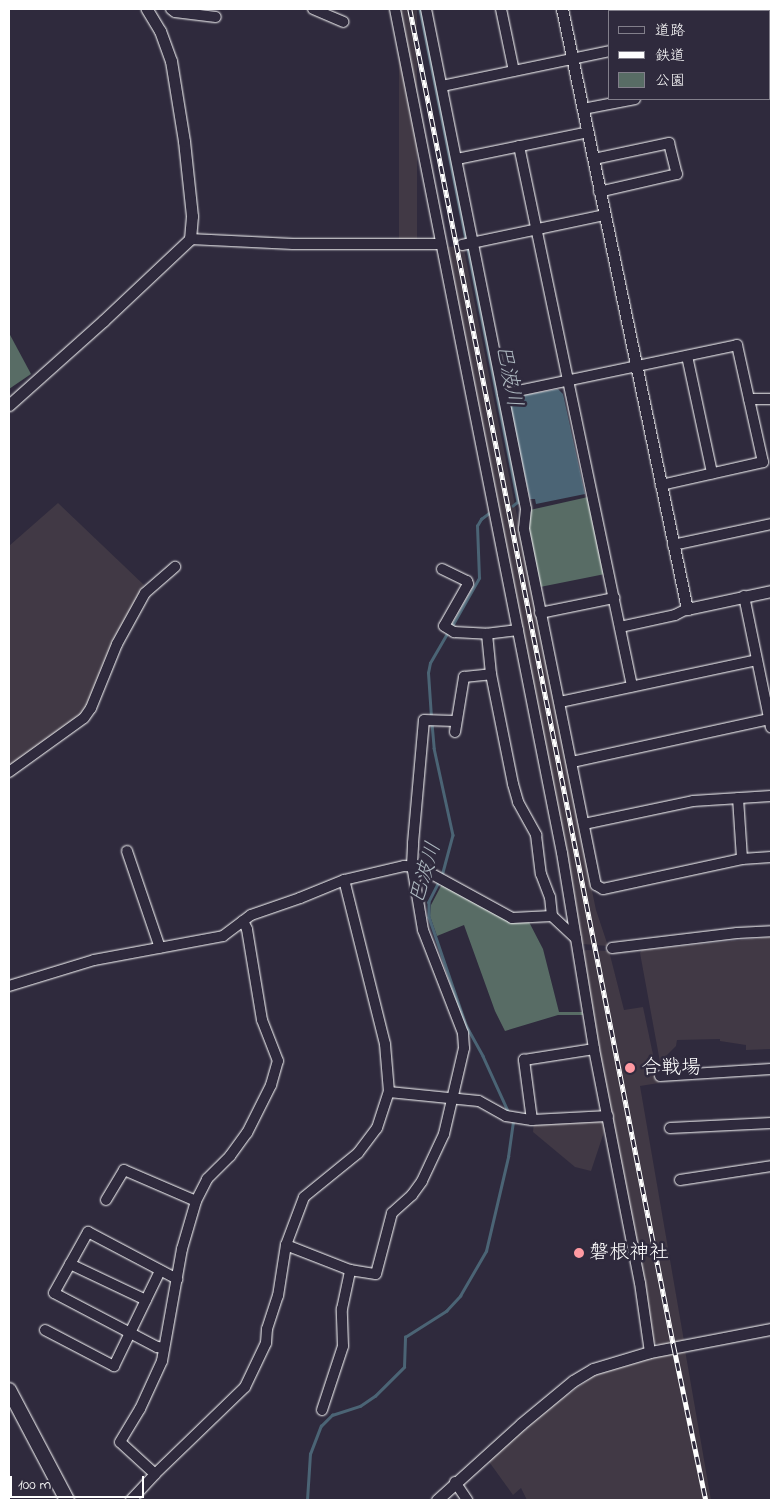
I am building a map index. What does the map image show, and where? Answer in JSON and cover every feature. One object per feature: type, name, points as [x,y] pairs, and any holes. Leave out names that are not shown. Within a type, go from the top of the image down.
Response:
[{"type":"main road","points":[[9,1390],[67,1500]]},
{"type":"street","points":[[9,405],[103,321],[190,239],[192,216],[184,141],[171,61],[160,31],[148,9]]},
{"type":"street","points":[[171,9],[175,12],[216,17]]},
{"type":"street","points":[[313,9],[343,22]]},
{"type":"street","points":[[395,9],[518,630],[576,938],[594,1049],[640,1284],[650,1352]]},
{"type":"street","points":[[426,9],[526,509],[524,529],[540,614],[560,702],[595,881],[600,889],[742,859],[771,857]]},
{"type":"street","points":[[501,9],[514,71]]},
{"type":"street","points":[[562,9],[687,609]]},
{"type":"street","points":[[442,86],[608,51]]},
{"type":"street","points":[[583,109],[630,100]]},
{"type":"street","points":[[457,159],[588,132]]},
{"type":"street","points":[[594,159],[669,143],[677,174],[599,192]]},
{"type":"street","points":[[519,146],[632,686]]},
{"type":"street","points":[[462,245],[604,215]]},
{"type":"street","points":[[190,239],[293,244],[441,244]]},
{"type":"street","points":[[503,394],[737,345],[763,462],[660,485]]},
{"type":"street","points":[[687,356],[712,473]]},
{"type":"street","points":[[748,399],[771,399]]},
{"type":"street","points":[[673,545],[771,524]]},
{"type":"street","points":[[9,772],[84,718],[91,708],[117,644],[145,593],[175,567]]},
{"type":"street","points":[[442,569],[467,581],[468,584],[444,626],[454,632],[487,634],[518,630]]},
{"type":"street","points":[[620,627],[675,615],[687,609],[771,591]]},
{"type":"street","points":[[572,762],[770,723],[767,690],[757,660],[744,596]]},
{"type":"street","points":[[540,614],[614,598]]},
{"type":"street","points":[[487,634],[491,674],[512,784],[518,802],[538,842],[541,874],[550,897],[552,916],[566,931],[576,938]]},
{"type":"street","points":[[560,702],[757,660]]},
{"type":"street","points":[[286,1245],[350,1270],[376,1274],[391,1216],[422,1182],[444,1134],[454,1098],[464,1048],[463,1033],[423,930],[412,865],[424,720],[455,726],[464,677],[491,674]]},
{"type":"street","points":[[584,824],[693,801],[771,796]]},
{"type":"street","points":[[738,798],[742,859]]},
{"type":"street","points":[[127,851],[160,948]]},
{"type":"street","points":[[9,986],[94,960],[223,936],[251,914],[300,898],[344,880],[412,865],[512,918],[552,916]]},
{"type":"street","points":[[131,1500],[154,1474],[245,1387],[266,1343],[267,1329],[278,1296],[286,1245],[304,1197],[358,1153],[377,1128],[389,1092],[385,1044],[344,880]]},
{"type":"street","points":[[154,1474],[120,1442],[153,1382],[164,1348],[177,1279],[196,1201],[207,1179],[230,1156],[248,1133],[271,1085],[278,1061],[262,1020],[248,929],[243,921]]},
{"type":"street","points":[[612,948],[737,933],[771,931]]},
{"type":"street","points":[[532,1120],[524,1060],[594,1049]]},
{"type":"street","points":[[660,1076],[771,1069]]},
{"type":"street","points":[[389,1092],[479,1101],[506,1116],[532,1120],[608,1116]]},
{"type":"street","points":[[670,1128],[771,1125]]},
{"type":"street","points":[[680,1180],[771,1166]]},
{"type":"street","points":[[106,1200],[124,1170],[196,1201]]},
{"type":"street","points":[[164,1348],[157,1347],[54,1293],[88,1232],[177,1279]]},
{"type":"street","points":[[70,1264],[146,1300]]},
{"type":"street","points":[[322,1410],[342,1346],[342,1309],[350,1270]]},
{"type":"street","points":[[45,1330],[114,1366],[160,1271]]},
{"type":"street","points":[[437,1500],[454,1482],[573,1381],[603,1365],[650,1352],[771,1329]]},
{"type":"street","points":[[454,1482],[467,1500]]},
{"type":"shaded area","points":[[399,9],[417,9],[417,244],[399,244]]},
{"type":"shaded area","points":[[460,246],[464,249],[596,910],[608,946],[582,944],[474,382],[446,250],[446,247]]},
{"type":"shaded area","points":[[58,503],[144,585],[118,634],[85,711],[9,769],[9,546]]},
{"type":"shaded area","points":[[771,937],[771,1049],[746,1050],[746,1045],[720,1041],[720,1039],[677,1040],[676,1046],[660,1062],[640,953],[642,950]]},
{"type":"shaded area","points":[[581,951],[609,951],[624,1010],[643,1007],[659,1083],[640,1086],[684,1341],[660,1345],[653,1342]]},
{"type":"shaded area","points":[[605,1120],[606,1126],[591,1171],[575,1167],[533,1132],[534,1122]]},
{"type":"shaded area","points":[[685,1350],[711,1500],[527,1500],[521,1488],[513,1495],[487,1459],[549,1408],[595,1375],[622,1364]]},
{"type":"green space","points":[[9,333],[31,374],[9,389]]},
{"type":"green space","points":[[588,497],[605,574],[540,587],[528,530],[530,510]]},
{"type":"green space","points":[[442,884],[529,922],[543,949],[559,1012],[582,1012],[583,1015],[558,1015],[505,1031],[495,1011],[464,925],[437,936],[430,916],[431,905]]},
{"type":"water","points":[[558,389],[563,394],[585,494],[536,504],[535,499],[530,499],[509,404],[515,402],[514,397]]},
{"type":"waterway","name":"巴波川","points":[[420,9],[466,239]]},
{"type":"waterway","name":"巴波川","points":[[468,249],[518,502],[513,506]]},
{"type":"waterway","name":"巴波川","points":[[452,626],[479,578],[477,526],[481,519],[489,513]]},
{"type":"waterway","name":"巴波川","points":[[431,717],[428,673],[430,663],[447,634]]},
{"type":"waterway","name":"巴波川","points":[[432,723],[434,748],[453,835],[442,876]]},
{"type":"waterway","name":"巴波川","points":[[440,880],[429,902],[429,917],[466,1025],[483,1056],[509,1113]]},
{"type":"waterway","name":"巴波川","points":[[307,1500],[310,1454],[321,1426],[332,1415],[360,1406],[375,1396],[404,1367],[405,1337],[446,1311],[460,1296],[486,1251],[508,1157],[513,1122]]},
{"type":"railway","points":[[410,9],[674,1347],[706,1500]]},
{"type":"place","name":"合戦場","points":[[630,1068]]},
{"type":"place","name":"磐根神社","points":[[579,1253]]}]
